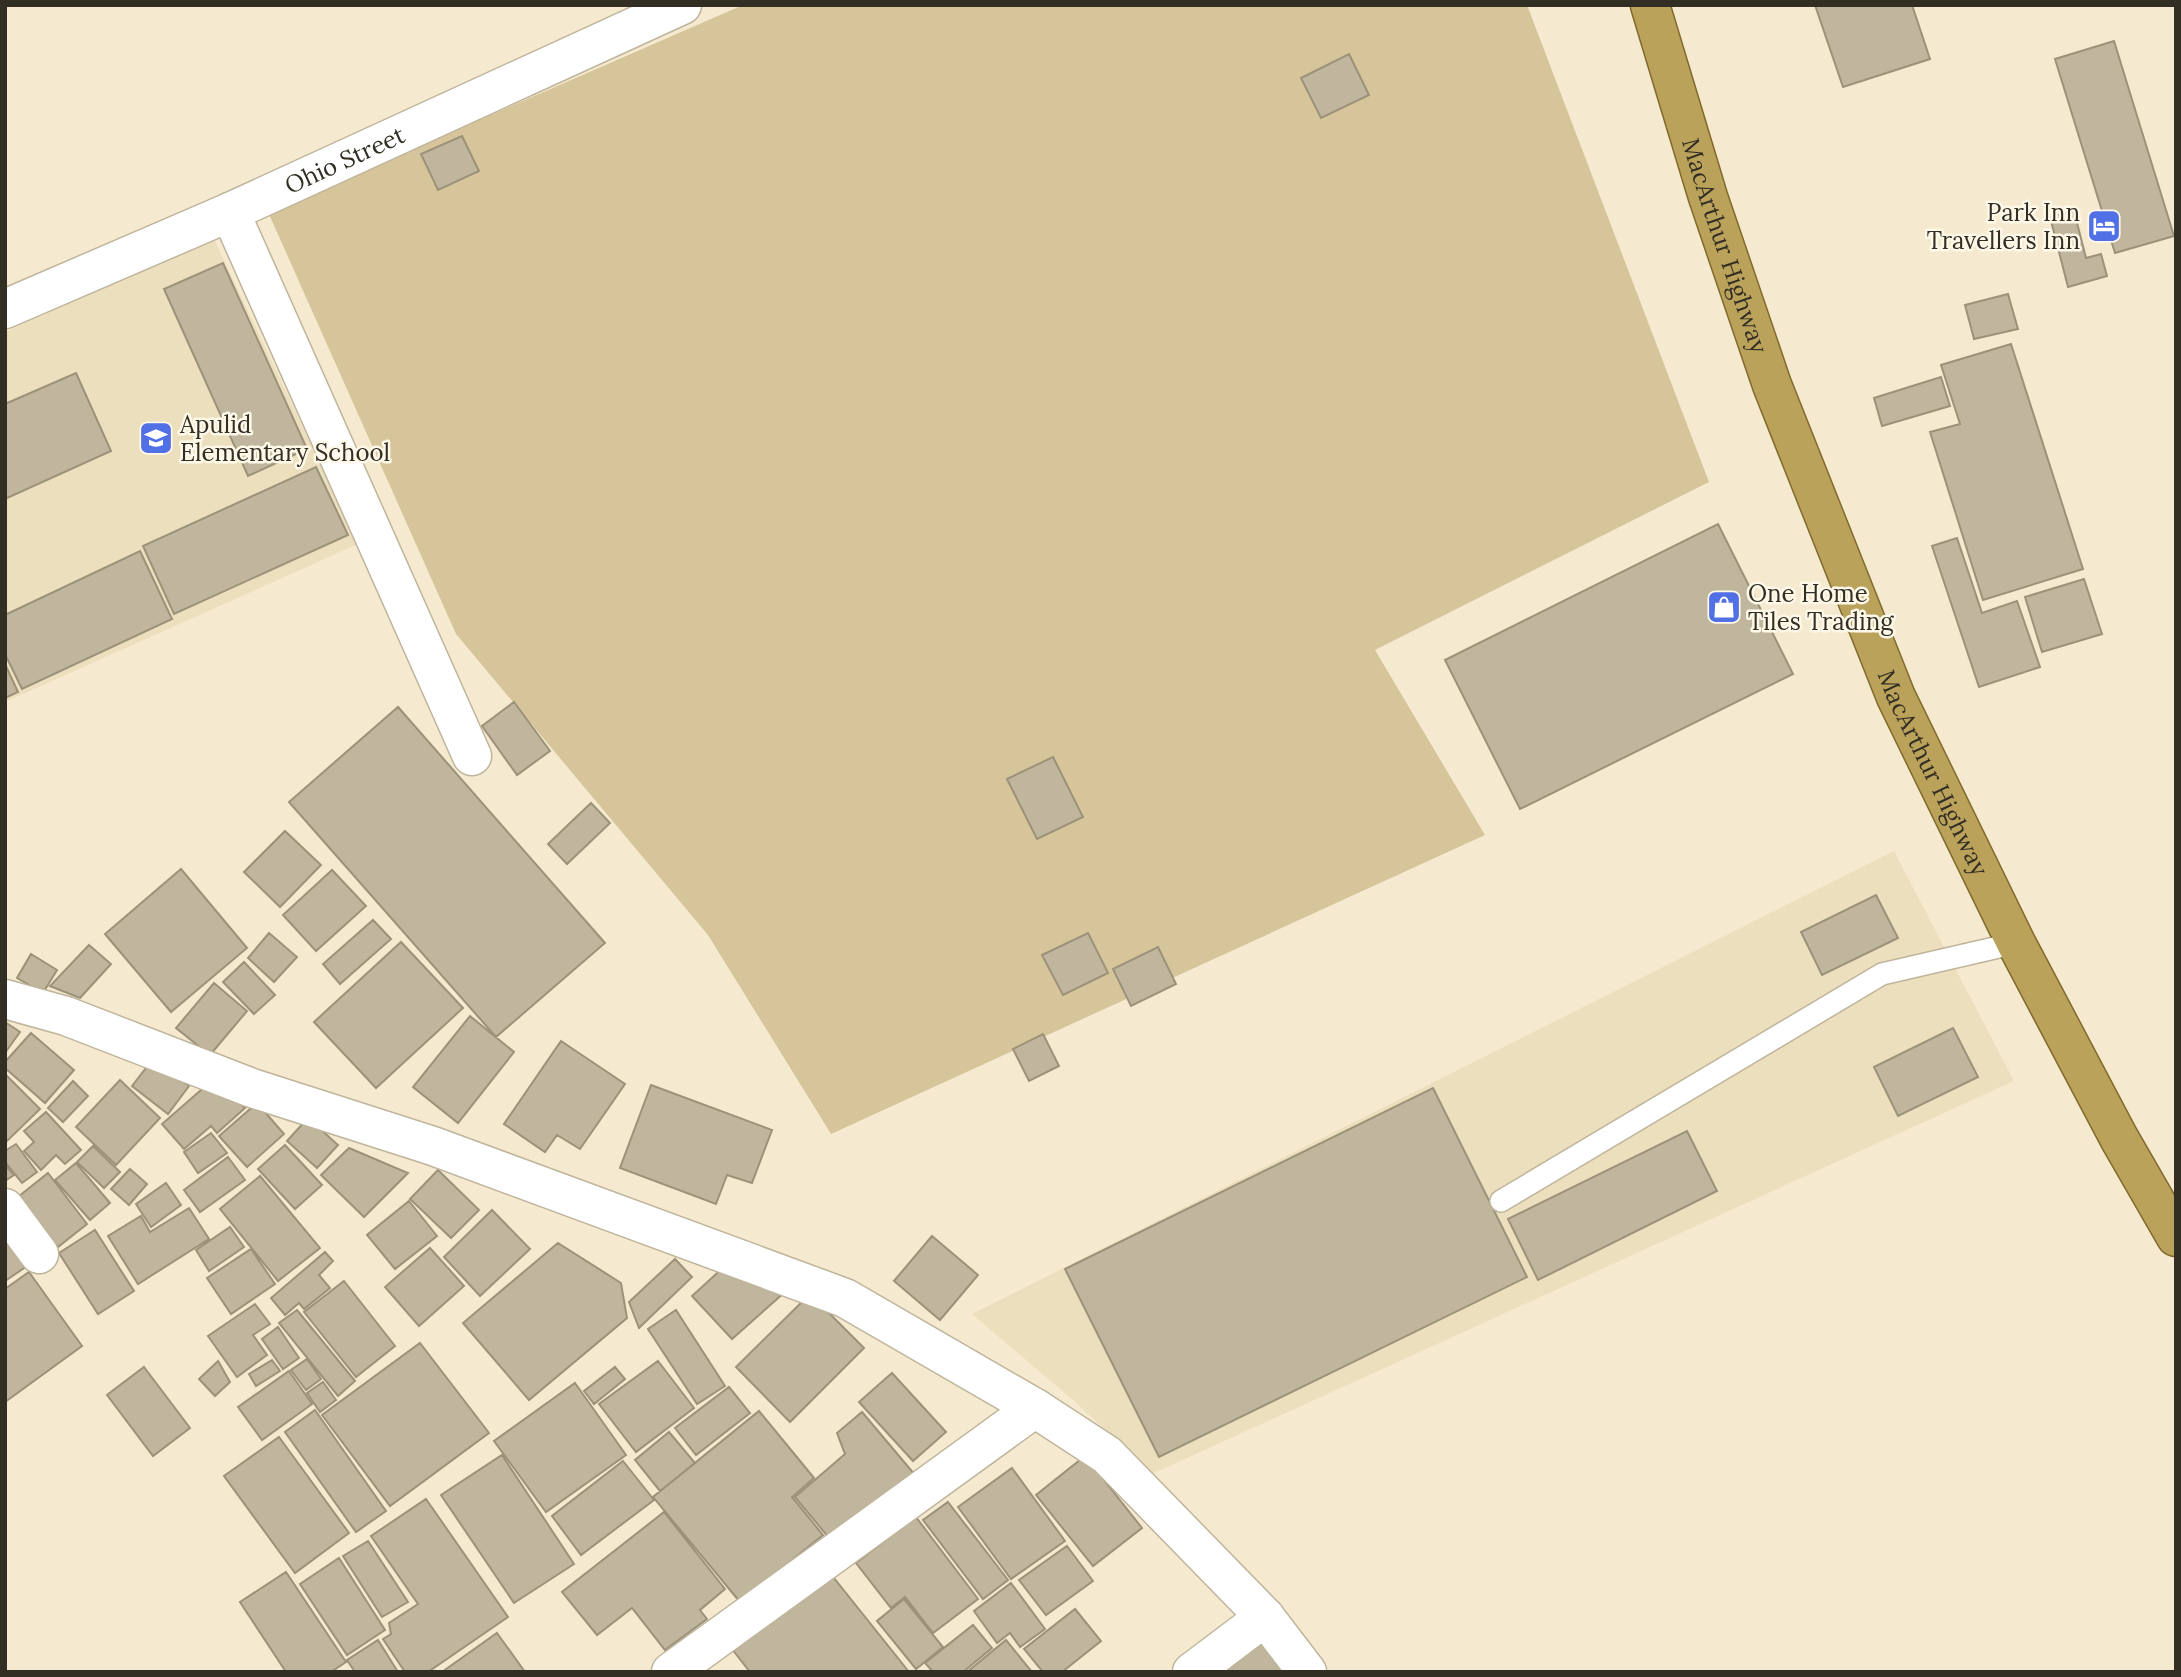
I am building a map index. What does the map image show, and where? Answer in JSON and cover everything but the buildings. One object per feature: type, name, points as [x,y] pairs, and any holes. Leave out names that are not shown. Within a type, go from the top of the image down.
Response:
[{"type":"highway","name":"MacArthur Highway","points":[[1650,5],[1709,197],[1773,385],[1896,698],[2016,943],[2119,1138],[2176,1237]]},
{"type":"street","name":"Ohio Street","points":[[5,309],[230,212],[682,5]]},
{"type":"street","points":[[230,212],[472,756]]},
{"type":"street","points":[[5,999],[66,1016],[252,1088],[433,1146],[845,1298],[1035,1408],[1107,1455],[1265,1617],[1307,1672]]},
{"type":"street","points":[[5,1208],[39,1254]]},
{"type":"street","points":[[671,1672],[1035,1408]]},
{"type":"street","points":[[1192,1672],[1265,1617]]},
{"type":"lane","points":[[1501,1201],[1882,974],[2016,943]]},
{"type":"shaded area","points":[[743,5],[1527,5],[1709,482],[1375,650],[1485,835],[831,1134],[708,935],[456,634],[268,212]]},
{"type":"shaded area","name":"Apulid Elementary School","points":[[214,239],[358,544],[5,702],[5,332]]},
{"type":"shaded area","points":[[1894,851],[2014,1081],[1152,1474],[1073,1400],[972,1314]]},
{"type":"place","name":"Park Inn Travellers Inn","points":[[2104,226]]},
{"type":"place","name":"Apulid Elementary School","points":[[156,438]]},
{"type":"place","name":"One Home Tiles Trading","points":[[1724,607]]}]
